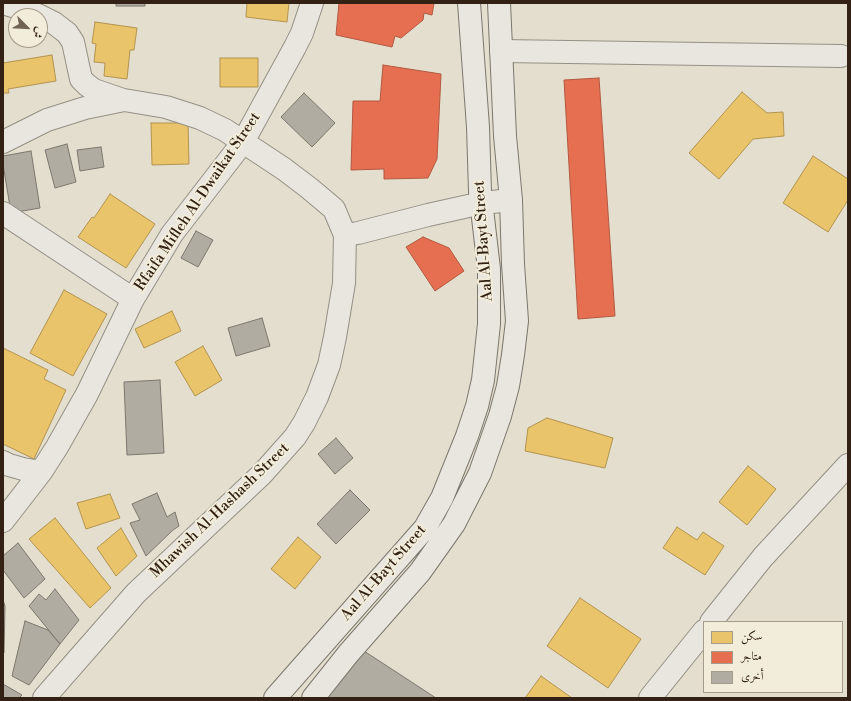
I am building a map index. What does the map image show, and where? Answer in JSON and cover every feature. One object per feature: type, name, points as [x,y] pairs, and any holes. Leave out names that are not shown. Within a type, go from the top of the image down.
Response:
[{"type":"street","points":[[3,3],[19,8]]},
{"type":"street","name":"Rfaifa Mifleh Al-Dwaikat Street","points":[[3,522],[41,472],[86,394],[133,299],[172,234],[242,142],[295,47],[302,33],[312,3]]},
{"type":"street","name":"Aal Al-Bayt Street","points":[[275,698],[397,562],[425,528],[442,498],[467,436],[477,406],[483,380],[489,324],[489,268],[480,192],[478,127],[469,3]]},
{"type":"street","name":"Aal Al-Bayt Street","points":[[313,698],[348,654],[420,572],[454,524],[480,473],[491,446],[502,409],[508,386],[517,321],[511,200],[505,136],[499,3]]},
{"type":"street","points":[[48,20],[67,33],[73,42],[81,80],[94,90],[124,100]]},
{"type":"street","points":[[502,51],[841,56]]},
{"type":"street","name":"Mhawish Al-Hashash Street","points":[[3,142],[47,120],[85,108],[124,100],[166,106],[200,118],[225,130],[297,178],[334,209],[346,235],[344,283],[335,337],[328,365],[317,397],[296,437],[262,474],[136,592],[44,698]]},
{"type":"street","points":[[346,235],[364,232],[428,214],[482,203],[511,200]]},
{"type":"street","points":[[3,213],[133,299]]},
{"type":"street","points":[[3,462],[23,469],[41,472]]},
{"type":"street","points":[[712,621],[764,557],[848,465]]},
{"type":"street","points":[[650,698],[703,632]]},
{"type":"building: سكن","points":[[247,3],[289,3],[287,22],[246,17]]},
{"type":"building: سكن","points":[[95,22],[137,28],[134,50],[130,50],[127,79],[104,76],[105,63],[94,62],[96,44],[92,43]]},
{"type":"building: سكن","points":[[52,55],[56,81],[8,89],[9,93],[3,93],[3,63]]},
{"type":"building: سكن","points":[[220,58],[258,58],[258,87],[220,87]]},
{"type":"building: سكن","points":[[742,92],[767,113],[783,112],[784,136],[753,139],[719,179],[689,153]]},
{"type":"building: سكن","points":[[151,123],[188,123],[189,164],[152,165]]},
{"type":"building: سكن","points":[[813,156],[848,179],[848,200],[828,232],[783,203]]},
{"type":"building: سكن","points":[[110,194],[155,224],[126,268],[78,237],[92,217],[94,218]]},
{"type":"building: سكن","points":[[64,290],[107,314],[73,376],[30,353]]},
{"type":"building: سكن","points":[[172,311],[181,331],[144,348],[135,329]]},
{"type":"building: سكن","points":[[203,346],[222,380],[195,396],[175,362]]},
{"type":"building: سكن","points":[[3,348],[48,370],[44,379],[66,390],[34,459],[3,444]]},
{"type":"building: سكن","points":[[547,418],[613,438],[605,468],[525,451],[528,428]]},
{"type":"building: سكن","points":[[748,466],[776,489],[747,525],[719,502]]},
{"type":"building: سكن","points":[[110,494],[120,518],[86,529],[77,503]]},
{"type":"building: سكن","points":[[55,518],[111,588],[90,608],[29,539]]},
{"type":"building: سكن","points":[[677,527],[697,540],[703,532],[724,546],[705,575],[663,548]]},
{"type":"building: سكن","points":[[121,528],[137,556],[116,576],[97,548]]},
{"type":"building: سكن","points":[[298,537],[321,557],[295,589],[271,569]]},
{"type":"building: سكن","points":[[580,598],[641,639],[608,688],[547,646]]},
{"type":"building: سكن","points":[[541,676],[572,698],[525,698]]},
{"type":"building: متاجر","points":[[339,3],[434,3],[432,15],[424,13],[423,20],[401,38],[395,36],[392,47],[336,35]]},
{"type":"building: متاجر","points":[[383,65],[441,74],[437,159],[428,178],[384,179],[384,169],[351,170],[353,101],[380,101]]},
{"type":"building: متاجر","points":[[599,78],[615,316],[578,319],[564,80]]},
{"type":"building: متاجر","points":[[423,237],[449,248],[464,271],[435,291],[406,247]]},
{"type":"building: أخرى","points":[[116,3],[145,3],[145,6],[116,6]]},
{"type":"building: أخرى","points":[[304,93],[335,123],[312,147],[281,117]]},
{"type":"building: أخرى","points":[[67,144],[76,182],[55,188],[45,150]]},
{"type":"building: أخرى","points":[[101,147],[104,167],[80,171],[77,150]]},
{"type":"building: أخرى","points":[[31,151],[40,208],[11,213],[3,156]]},
{"type":"building: أخرى","points":[[196,231],[213,240],[198,267],[181,258]]},
{"type":"building: أخرى","points":[[262,318],[270,346],[236,356],[228,328]]},
{"type":"building: أخرى","points":[[160,380],[164,453],[127,455],[124,382]]},
{"type":"building: أخرى","points":[[336,438],[353,458],[335,474],[318,454]]},
{"type":"building: أخرى","points":[[350,490],[370,510],[336,544],[317,524]]},
{"type":"building: أخرى","points":[[157,493],[167,517],[175,512],[179,526],[146,556],[130,523],[140,520],[132,504]]},
{"type":"building: أخرى","points":[[18,543],[45,579],[24,598],[3,570],[3,556]]},
{"type":"building: أخرى","points":[[55,589],[79,620],[60,644],[29,606],[39,594],[46,600]]},
{"type":"building: أخرى","points":[[3,600],[5,606],[4,653],[3,653]]},
{"type":"building: أخرى","points":[[25,621],[48,630],[60,644],[29,685],[12,676]]},
{"type":"building: أخرى","points":[[364,651],[436,698],[323,698]]},
{"type":"building: أخرى","points":[[3,684],[22,695],[19,698],[3,698]]}]
